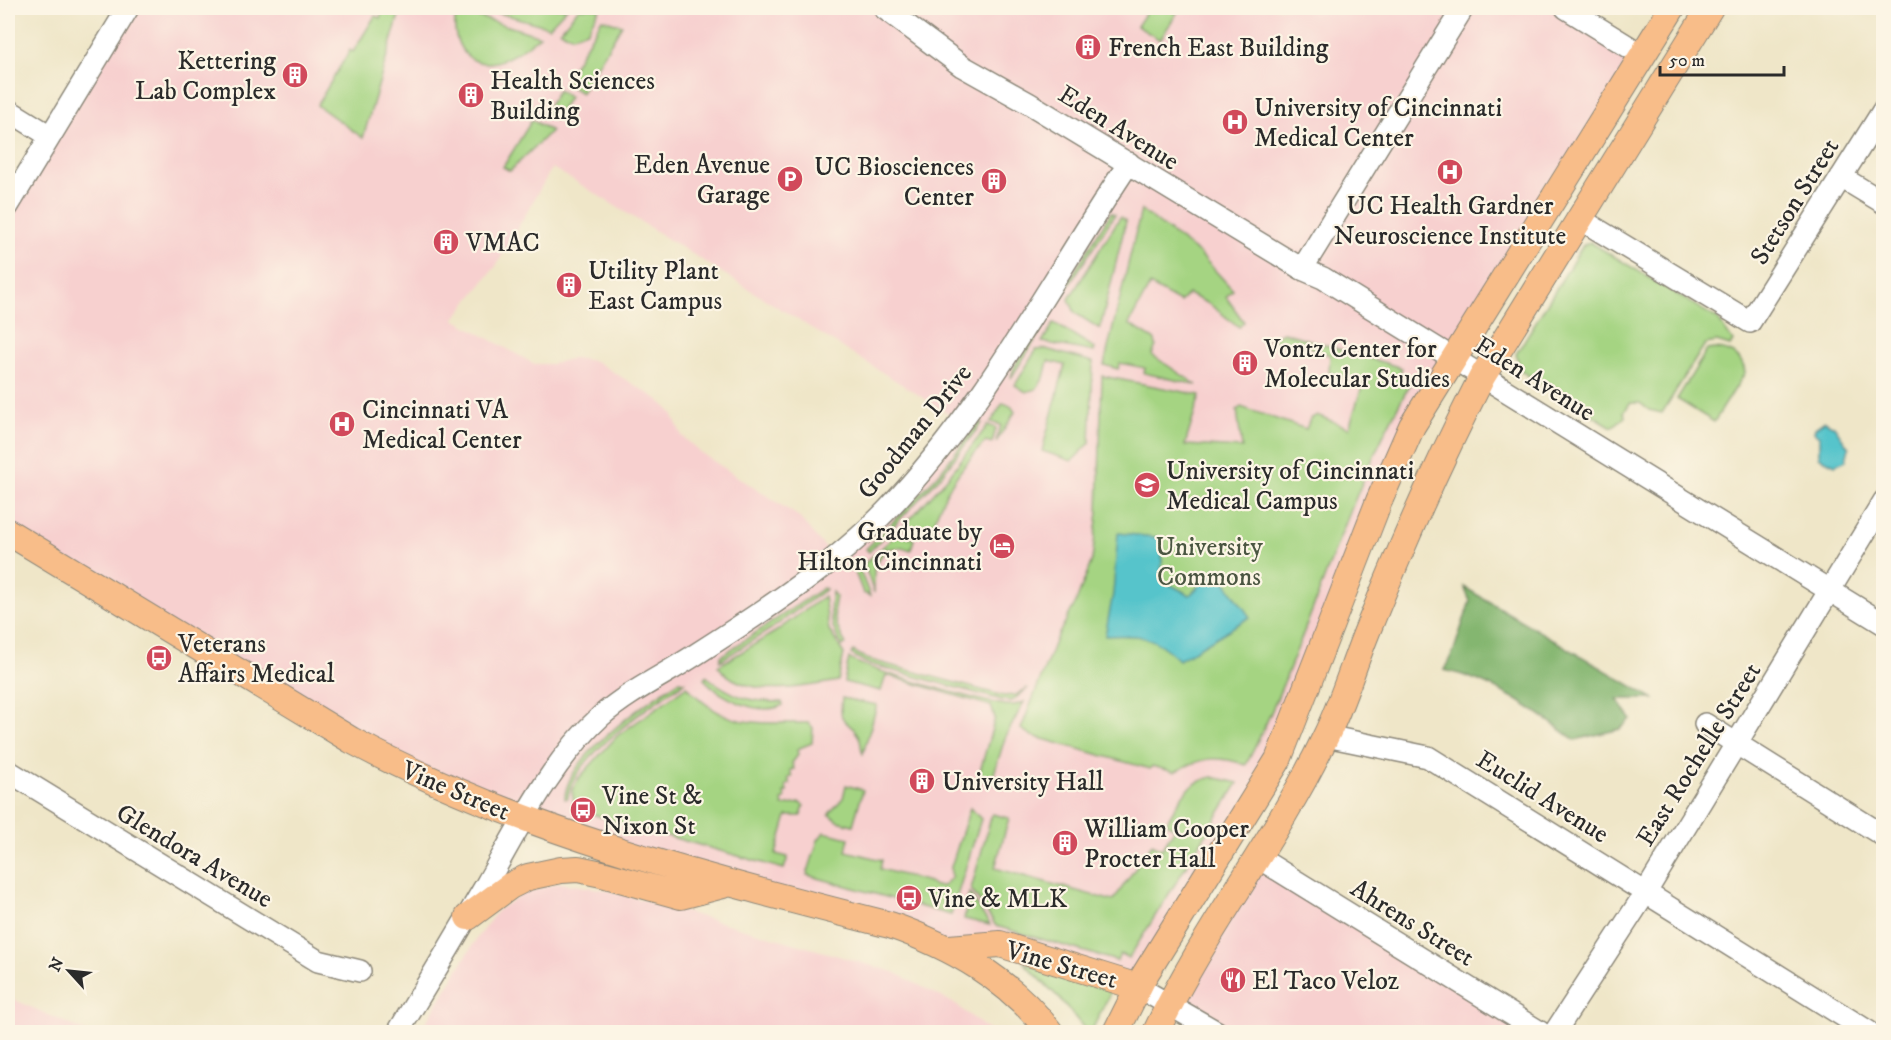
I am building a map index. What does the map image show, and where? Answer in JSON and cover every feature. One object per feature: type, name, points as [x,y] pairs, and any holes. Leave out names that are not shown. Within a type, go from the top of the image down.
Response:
[{"type":"main road","points":[[1116,1032],[1138,987],[1278,760],[1401,448],[1453,358],[1672,8]]},
{"type":"main road","points":[[1156,1032],[1169,1004],[1289,807],[1326,736],[1393,568],[1452,435],[1482,377],[1710,8]]},
{"type":"main road","name":"Vine Street","points":[[8,532],[351,740],[408,771],[524,819],[672,867],[890,925],[949,948],[1004,984],[1027,1005],[1050,1032]]},
{"type":"main road","points":[[468,917],[510,886],[528,877],[561,870],[578,869],[602,874],[681,896],[731,883]]},
{"type":"main road","name":"Vine Street","points":[[949,948],[1000,944],[1138,987]]},
{"type":"street","points":[[8,206],[128,8]]},
{"type":"street","name":"Eden Avenue","points":[[884,8],[962,66],[1129,163],[1302,269],[1323,278],[1884,624]]},
{"type":"street","points":[[1302,269],[1462,8]]},
{"type":"street","points":[[1566,8],[1642,55]]},
{"type":"street","name":"Stetson Street","points":[[1580,219],[1750,322],[1884,109]]},
{"type":"street","points":[[8,110],[50,136]]},
{"type":"street","name":"Goodman Drive","points":[[398,1032],[468,917],[537,793],[566,755],[600,717],[633,690],[699,653],[776,600],[858,538],[888,508],[946,444],[989,386],[1129,163]]},
{"type":"street","points":[[1841,177],[1884,203]]},
{"type":"street","name":"East Rochelle Street","points":[[1555,1032],[1646,892],[1884,501]]},
{"type":"street","points":[[1705,724],[1884,836]]},
{"type":"street","name":"Euclid Avenue","points":[[1326,736],[1428,757],[1869,1032]]},
{"type":"street","name":"Glendora Avenue","points":[[8,771],[318,961],[360,971]]},
{"type":"street","name":"Ahrens Street","points":[[1257,857],[1540,1032]]},
{"type":"street","points":[[1138,987],[1217,1032]]},
{"type":"shaded area","name":"University of Cincinnati Medical Campus","points":[[128,8],[1566,8],[1642,55],[1412,426],[1299,712],[1144,976],[1000,944],[949,948],[495,809],[8,532],[8,206]],"holes":[[[552,168],[962,422],[834,558],[798,516],[701,453],[682,436],[672,413],[659,400],[595,361],[573,358],[552,364],[534,364],[454,319],[496,266]]]},
{"type":"shaded area","points":[[1257,857],[1540,1032],[1217,1032],[1169,1004]]},
{"type":"shaded area","points":[[559,883],[608,890],[894,972],[955,1004],[991,1032],[420,1032],[477,938],[497,911],[523,893]]},
{"type":"shaded area","points":[[8,997],[87,1032],[8,1032]]},
{"type":"green space","points":[[383,8],[401,8],[363,138],[317,105],[350,50],[353,52],[375,16],[380,18]]},
{"type":"green space","points":[[481,8],[567,8],[549,27]]},
{"type":"green space","points":[[579,8],[600,8],[587,31],[573,36],[560,31]]},
{"type":"green space","points":[[1149,8],[1169,8],[1177,13],[1160,40],[1137,26]]},
{"type":"green space","points":[[457,10],[540,36],[508,58],[485,63],[475,60],[467,55],[457,40],[455,20]]},
{"type":"green space","points":[[602,19],[622,25],[581,93],[564,82]]},
{"type":"green space","points":[[558,90],[569,97],[555,120],[544,113]]},
{"type":"green space","points":[[532,120],[551,131],[510,171],[503,167]]},
{"type":"green space","points":[[1141,210],[1200,254],[1233,290],[1226,297],[1244,322],[1239,327],[1209,304],[1188,294],[1180,302],[1150,285],[1129,324],[1155,340],[1156,346],[1152,355],[1197,385],[1144,373],[1145,368],[1120,363],[1118,369],[1104,365]]},
{"type":"green space","points":[[1111,212],[1115,214],[1064,293],[1064,288]]},
{"type":"green space","points":[[1120,217],[1126,221],[1100,329],[1075,313],[1069,299]]},
{"type":"green space","points":[[1590,242],[1718,319],[1733,341],[1730,346],[1717,342],[1705,344],[1662,413],[1649,410],[1640,403],[1630,403],[1624,412],[1625,417],[1612,427],[1521,371],[1516,354],[1583,245]]},
{"type":"green space","points":[[1046,323],[1011,378],[1015,365],[1025,348],[1036,332]]},
{"type":"green space","points":[[1054,323],[1095,348],[1094,352],[1042,342]]},
{"type":"green space","name":"University Commons","points":[[1283,332],[1402,368],[1398,377],[1412,381],[1387,427],[1366,475],[1289,670],[1246,765],[1226,759],[1209,759],[1193,763],[1174,772],[1152,766],[1150,769],[1032,736],[1021,729],[1056,639],[1076,602],[1092,560],[1098,512],[1102,376],[1200,395],[1185,445],[1242,448],[1237,410],[1241,407],[1306,429],[1310,419],[1317,415],[1349,428],[1363,383],[1329,373],[1330,355],[1307,346],[1267,340]]},
{"type":"green space","points":[[1046,349],[1093,362],[1090,443],[1072,461],[1042,451],[1065,365],[1048,361],[1044,378],[1036,389],[1026,392],[1015,385],[1036,350]]},
{"type":"green space","points":[[1707,350],[1726,351],[1739,358],[1745,373],[1714,422],[1677,399]]},
{"type":"green space","points":[[1003,403],[1011,406],[1015,412],[996,442],[1001,425],[991,422]]},
{"type":"green space","points":[[979,422],[982,423],[940,477],[869,552],[866,549],[938,475]]},
{"type":"green space","points":[[988,425],[996,428],[992,443],[986,441],[952,484],[939,508],[931,535],[919,529],[916,534],[902,528],[948,477]]},
{"type":"green space","points":[[897,534],[914,539],[911,550],[902,547],[886,549],[874,566],[874,593],[864,564]]},
{"type":"green space","points":[[859,568],[870,596],[863,593],[855,572]]},
{"type":"green space","points":[[1464,587],[1654,699],[1617,699],[1631,719],[1620,729],[1575,740],[1497,689],[1444,670],[1454,650],[1470,601]]},
{"type":"green space","points":[[823,588],[826,589],[771,629],[720,661],[721,656]]},
{"type":"green space","points":[[832,592],[836,597],[834,610],[836,622],[846,644],[842,646],[831,620]]},
{"type":"green space","points":[[824,596],[829,630],[844,654],[838,681],[792,688],[758,687],[743,684],[729,677],[718,666],[775,632]]},
{"type":"green space","points":[[853,651],[867,659],[1004,696],[1016,695],[1028,688],[1012,701],[1002,700],[866,663],[851,654]]},
{"type":"green space","points":[[849,658],[899,677],[994,703],[1015,705],[1024,702],[1005,738],[993,777],[977,782],[995,718],[991,706],[886,675],[881,691],[844,682]]},
{"type":"green space","points":[[706,676],[742,697],[782,702],[783,705],[763,709],[741,704],[711,686],[704,679]]},
{"type":"green space","points":[[679,681],[685,682],[635,717],[598,750],[572,783],[568,798],[565,799],[568,783],[592,749],[648,702]]},
{"type":"green space","points":[[687,686],[701,700],[729,717],[743,721],[809,723],[813,728],[812,743],[797,749],[798,755],[792,763],[794,769],[790,770],[792,777],[788,778],[790,784],[786,785],[787,792],[784,792],[785,799],[782,800],[783,806],[800,803],[804,806],[801,816],[787,816],[776,854],[788,857],[784,869],[611,820],[580,810],[574,804],[572,791],[578,779],[617,736]]},
{"type":"green space","points":[[842,698],[877,705],[863,754],[858,735],[842,718]]},
{"type":"green space","points":[[1212,777],[1238,783],[1129,958],[1120,954],[1117,961],[996,926],[971,889],[992,814],[1009,818],[995,868],[1113,901],[1152,844],[1162,849],[1175,828],[1166,823],[1184,794],[1196,783]]},
{"type":"green space","points":[[846,785],[863,790],[853,825],[838,821],[829,814],[843,798]]},
{"type":"green space","points":[[970,808],[981,819],[951,915],[807,875],[818,840],[824,832],[849,838],[846,851],[882,860],[880,869],[929,882],[935,886],[943,886],[951,878],[951,867]]},
{"type":"green space","points":[[969,893],[990,925],[964,919]]},
{"type":"green space","points":[[1023,962],[1111,991],[1091,1032],[1087,1032],[1061,1000]]},
{"type":"water","points":[[1825,421],[1834,426],[1849,448],[1846,460],[1835,465],[1819,457],[1819,436],[1814,432],[1815,428]]},
{"type":"water","points":[[1118,533],[1163,538],[1161,580],[1190,595],[1216,569],[1250,617],[1179,660],[1162,645],[1145,638],[1127,635],[1105,636],[1113,594]]},
{"type":"place","name":"French East Building","points":[[1088,47]]},
{"type":"place","name":"Kettering Lab Complex","points":[[295,75]]},
{"type":"place","name":"Health Sciences Building","points":[[471,95]]},
{"type":"place","name":"University of Cincinnati Medical Center","points":[[1235,122]]},
{"type":"place","name":"UC Health Gardner Neuroscience Institute","points":[[1450,172]]},
{"type":"place","name":"Eden Avenue Garage","points":[[790,179]]},
{"type":"place","name":"UC Biosciences Center","points":[[994,181]]},
{"type":"place","name":"VMAC","points":[[446,242]]},
{"type":"place","name":"Utility Plant East Campus","points":[[569,285]]},
{"type":"place","name":"Vontz Center for Molecular Studies","points":[[1245,363]]},
{"type":"place","name":"Cincinnati VA Medical Center","points":[[342,424]]},
{"type":"place","name":"University of Cincinnati Medical Campus","points":[[1147,485]]},
{"type":"place","name":"Graduate by Hilton Cincinnati","points":[[1002,546]]},
{"type":"place","name":"Veterans Affairs Medical","points":[[159,658]]},
{"type":"place","name":"University Hall","points":[[922,781]]},
{"type":"place","name":"Vine St & Nixon St","points":[[583,810]]},
{"type":"place","name":"William Cooper Procter Hall","points":[[1065,843]]},
{"type":"place","name":"Vine & MLK","points":[[909,898]]},
{"type":"place","name":"El Taco Veloz","points":[[1233,980]]}]
